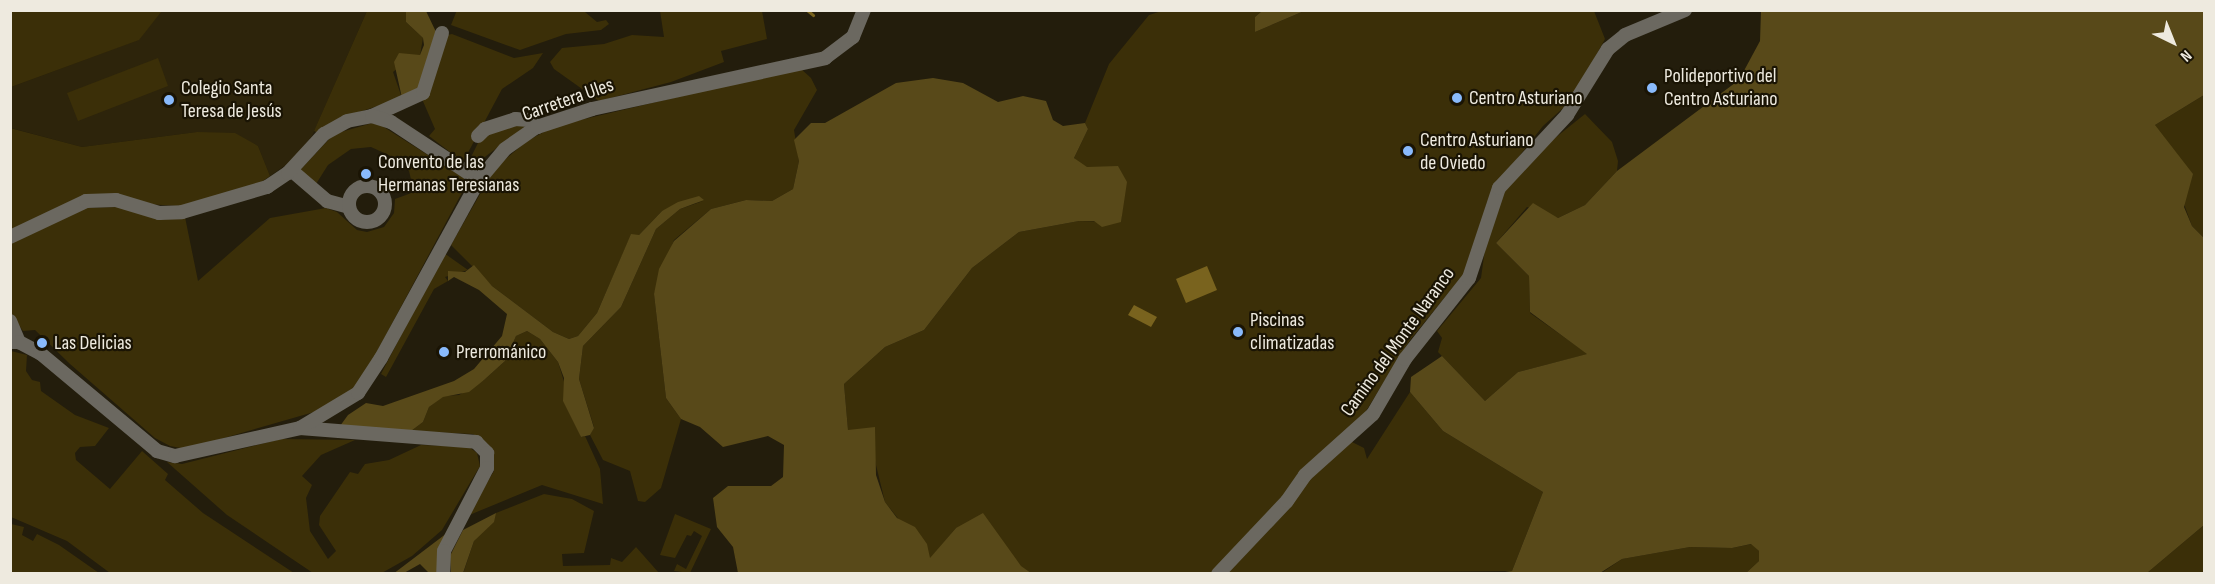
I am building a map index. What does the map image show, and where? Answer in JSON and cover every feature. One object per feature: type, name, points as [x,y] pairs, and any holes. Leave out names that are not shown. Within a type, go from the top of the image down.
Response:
[{"type":"street","name":"Carretera Ules","points":[[300,428],[358,393],[381,358],[479,180],[505,149],[537,127],[654,94],[825,58],[853,37],[864,10]]},
{"type":"street","name":"Camino del Monte Naranco","points":[[1218,573],[1287,501],[1305,475],[1373,414],[1405,359],[1469,278],[1499,188],[1546,134],[1568,115],[1608,49],[1625,35],[1685,10]]},
{"type":"street","points":[[10,237],[86,201],[116,200],[159,213],[182,212],[267,187],[291,170],[324,134],[347,121],[372,116],[423,93],[442,33]]},
{"type":"street","points":[[372,116],[391,123],[479,180]]},
{"type":"street","points":[[478,136],[485,129],[515,119],[529,120],[537,127]]},
{"type":"street","points":[[291,170],[327,201],[349,207]]},
{"type":"street","points":[[10,321],[15,342],[47,359],[157,451],[175,456],[200,453],[254,436],[300,428],[468,440],[483,447],[489,460],[487,468],[444,550],[443,573]]},
{"type":"shaded area","points":[[457,10],[610,11],[585,12],[597,22],[606,20],[609,24],[601,30],[566,34],[520,50],[451,25]]},
{"type":"shaded area","name":"Centro Asturiano de Oviedo","points":[[1165,10],[1262,11],[1255,17],[1255,32],[1304,11],[1594,11],[1605,39],[1571,101],[1543,126],[1502,178],[1487,202],[1468,269],[1410,340],[1361,419],[1214,573],[1031,573],[956,528],[930,559],[885,502],[875,461],[848,430],[844,384],[885,347],[924,330],[972,268],[1019,232],[1079,221],[1121,222],[1123,201],[1074,158],[1088,129],[1085,123],[1109,64],[1149,15]]},
{"type":"shaded area","points":[[10,11],[162,11],[139,40],[11,87]]},
{"type":"shaded area","name":"Colegio Santa Teresa de Jesús","points":[[162,11],[367,11],[312,136],[293,160],[270,176],[258,146],[197,132],[82,147],[11,128],[11,87],[138,40]]},
{"type":"shaded area","points":[[367,11],[406,11],[406,22],[423,38],[420,55],[411,57],[393,72],[402,98],[359,112],[318,133],[314,131]]},
{"type":"shaded area","points":[[406,11],[426,11],[437,34],[420,87],[402,98],[394,62],[399,53],[420,55],[424,45],[423,38],[406,22]]},
{"type":"shaded area","points":[[660,11],[762,11],[767,39],[721,51],[724,62],[671,82],[599,101],[554,69],[550,62],[562,48],[604,44],[632,35],[664,37]]},
{"type":"shaded area","points":[[1262,11],[1304,11],[1255,32],[1255,17]]},
{"type":"shaded area","points":[[1761,11],[2204,11],[2204,95],[2155,125],[2193,174],[2184,207],[2192,226],[2204,238],[2204,525],[2147,573],[1746,573],[1759,561],[1759,551],[1751,544],[1732,548],[1690,547],[1622,559],[1600,573],[1498,573],[1512,571],[1543,492],[1443,431],[1410,392],[1411,377],[1442,356],[1485,401],[1518,372],[1587,354],[1530,312],[1529,276],[1496,243],[1533,203],[1558,218],[1585,205],[1617,171],[1739,80],[1760,41]]},
{"type":"shaded area","points":[[452,34],[514,58],[543,53],[533,68],[502,89],[463,162],[429,136],[435,129],[422,99],[447,35]]},
{"type":"shaded area","points":[[158,58],[168,86],[78,121],[67,93]]},
{"type":"shaded area","points":[[800,68],[811,78],[817,90],[794,130],[799,161],[793,189],[772,201],[746,200],[711,209],[674,240],[654,294],[666,398],[681,419],[661,488],[645,502],[638,501],[630,471],[603,460],[590,435],[594,427],[579,379],[583,346],[621,307],[656,229],[680,209],[703,201],[662,211],[639,235],[631,235],[597,313],[578,336],[569,339],[553,332],[492,286],[451,245],[495,168],[527,141],[555,126]]},
{"type":"shaded area","points":[[933,78],[963,83],[998,102],[1023,96],[1046,101],[1053,120],[1063,126],[1085,123],[1088,129],[1074,158],[1087,167],[1118,166],[1127,182],[1121,222],[1102,227],[1094,221],[1079,221],[1019,232],[972,268],[924,330],[885,347],[844,384],[848,430],[875,427],[876,475],[885,502],[897,518],[915,527],[927,544],[930,558],[956,528],[983,513],[1021,566],[1031,573],[738,573],[733,547],[717,527],[713,498],[728,486],[771,486],[783,477],[784,445],[768,436],[723,447],[700,427],[681,419],[666,398],[654,294],[659,269],[674,241],[711,209],[746,200],[772,201],[793,189],[799,161],[794,140],[811,123],[825,123],[896,83]]},
{"type":"shaded area","points":[[2204,95],[2204,238],[2192,226],[2155,125]]},
{"type":"shaded area","points":[[1585,114],[1612,142],[1618,161],[1617,171],[1585,205],[1558,218],[1527,207],[1496,243],[1529,276],[1530,313],[1588,354],[1518,372],[1485,401],[1438,352],[1442,338],[1437,331],[1481,278],[1485,249],[1505,187],[1525,162]]},
{"type":"shaded area","points":[[376,122],[464,178],[466,185],[364,376],[352,389],[321,410],[186,449],[170,446],[155,438],[70,364],[35,330],[23,331],[11,313],[10,244],[83,208],[119,207],[185,217],[198,281],[270,218],[326,208],[337,212],[357,230],[367,232],[384,227],[394,213],[395,199],[414,192],[409,171],[393,157],[371,147],[351,149],[328,165],[316,184],[300,170],[334,134]]},
{"type":"shaded area","points":[[505,124],[528,125],[478,162],[469,161],[480,139]]},
{"type":"shaded area","points":[[10,128],[82,147],[197,132],[235,133],[258,146],[270,176],[260,183],[180,206],[75,200],[11,232]]},
{"type":"shaded area","points":[[699,196],[704,200],[680,209],[656,229],[621,307],[583,346],[579,379],[594,428],[590,435],[581,437],[563,401],[564,378],[558,362],[540,339],[527,331],[516,336],[505,361],[484,380],[469,392],[443,397],[429,407],[423,422],[411,431],[340,426],[348,415],[366,403],[383,406],[454,381],[474,369],[502,336],[507,314],[479,290],[454,277],[448,281],[448,271],[465,272],[474,265],[492,286],[553,332],[569,339],[578,336],[597,313],[631,234],[639,235],[662,211],[678,202]]},
{"type":"shaded area","points":[[444,253],[468,270],[445,277],[448,281],[434,289],[386,377],[381,374]]},
{"type":"shaded area","points":[[1207,266],[1217,290],[1186,303],[1176,279]]},
{"type":"shaded area","points":[[1134,305],[1157,317],[1151,327],[1128,315]]},
{"type":"shaded area","points":[[527,331],[540,339],[558,362],[581,437],[585,436],[600,469],[603,504],[542,485],[467,516],[494,471],[488,444],[473,434],[411,431],[423,422],[429,407],[443,396],[459,395],[484,380],[505,361],[516,336]]},
{"type":"shaded area","points":[[11,351],[27,355],[26,371],[32,380],[40,382],[41,391],[75,415],[109,428],[95,446],[80,447],[75,453],[76,460],[110,489],[142,451],[168,474],[165,480],[203,513],[294,573],[110,573],[67,541],[11,517]]},
{"type":"shaded area","points":[[1410,392],[1443,431],[1543,492],[1512,571],[1222,574],[1302,484],[1350,441],[1364,448],[1367,459]]},
{"type":"shaded area","points":[[281,439],[355,440],[321,455],[302,476],[312,485],[306,498],[310,531],[328,559],[336,551],[319,525],[320,516],[350,472],[358,474],[365,464],[389,460],[421,445],[469,447],[477,453],[480,466],[442,530],[412,556],[380,574],[313,573],[227,515],[167,462],[182,464]]},
{"type":"shaded area","points":[[544,494],[572,499],[594,511],[584,553],[562,554],[563,566],[610,565],[611,558],[622,562],[636,547],[659,573],[463,574],[474,541],[496,513]]},
{"type":"shaded area","points":[[496,513],[494,522],[474,541],[463,573],[451,573],[450,556],[463,530]]},
{"type":"shaded area","points":[[675,514],[711,529],[690,573],[674,571],[677,564],[686,569],[702,536],[694,531],[691,536],[687,535],[675,558],[660,555]]},
{"type":"shaded area","points":[[11,524],[24,527],[22,535],[33,541],[37,534],[59,545],[99,573],[11,573]]},
{"type":"shaded area","points":[[2204,525],[2204,573],[2147,573]]},
{"type":"shaded area","points":[[447,533],[437,573],[429,573],[420,564],[404,573],[393,574]]},
{"type":"shaded area","points":[[1752,544],[1759,551],[1759,561],[1746,573],[1600,574],[1622,559],[1690,547],[1732,548]]},
{"type":"waterway","points":[[807,10],[813,15]]},
{"type":"place","name":"Polideportivo del Centro Asturiano","points":[[1652,88]]},
{"type":"place","name":"Centro Asturiano","points":[[1457,98]]},
{"type":"place","name":"Colegio Santa Teresa de Jesús","points":[[169,100]]},
{"type":"place","name":"Centro Asturiano de Oviedo","points":[[1408,151]]},
{"type":"place","name":"Convento de las Hermanas Teresianas","points":[[366,174]]},
{"type":"place","name":"Piscinas climatizadas","points":[[1238,332]]},
{"type":"place","name":"Las Delicias","points":[[42,343]]},
{"type":"place","name":"Prerrománico","points":[[444,352]]}]
